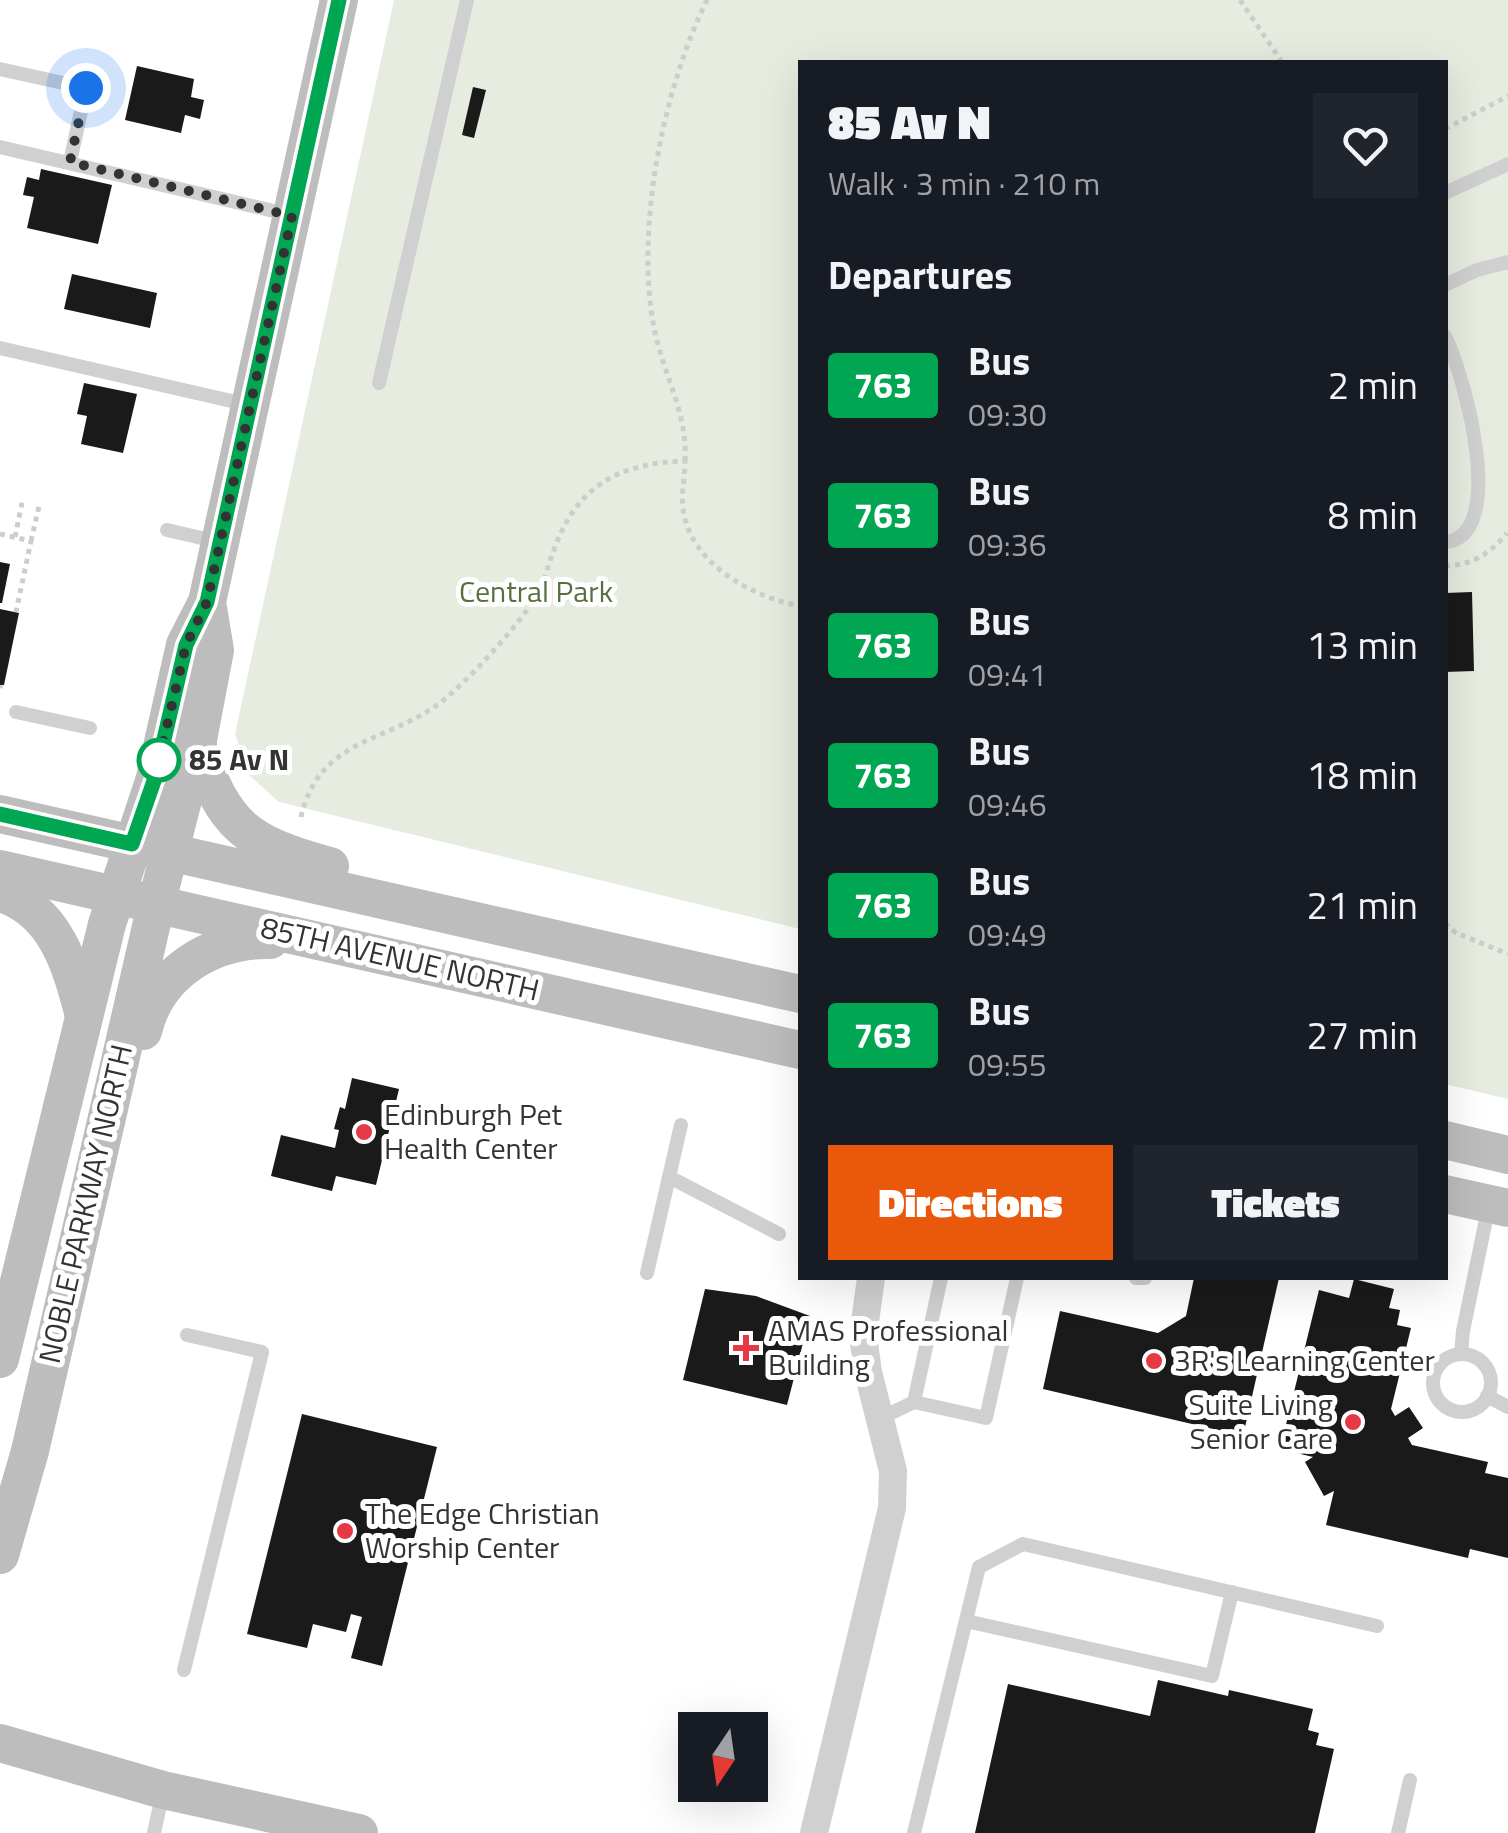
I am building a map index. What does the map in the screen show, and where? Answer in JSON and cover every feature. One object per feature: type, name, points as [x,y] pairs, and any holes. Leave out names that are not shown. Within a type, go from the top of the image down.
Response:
[{"type":"main road","points":[[207,602],[339,0]]},
{"type":"main road","name":"NOBLE PARKWAY NORTH","points":[[0,1555],[30,1451],[156,904],[197,745],[215,650],[207,602]]},
{"type":"main road","name":"NOBLE PARKWAY NORTH","points":[[0,1359],[9,1283],[132,844],[155,778],[186,645],[207,602]]},
{"type":"main road","points":[[197,745],[211,786],[225,811],[242,830],[267,845],[327,865],[598,926],[634,956]]},
{"type":"main road","name":"85TH AVENUE NORTH","points":[[0,814],[798,994]]},
{"type":"main road","name":"85TH AVENUE NORTH","points":[[0,869],[798,1050]]},
{"type":"main road","points":[[0,892],[29,908],[55,935],[71,968],[84,1018]]},
{"type":"main road","points":[[96,1164],[117,1132],[145,1020],[172,978],[229,942],[320,940]]},
{"type":"main road","points":[[1448,1141],[1508,1155]]},
{"type":"main road","points":[[1448,1195],[1499,1206]]},
{"type":"main road","points":[[0,1743],[298,1826],[359,1833]]},
{"type":"street","points":[[814,1833],[892,1508],[893,1471],[868,1372],[864,1336],[871,1280]]},
{"type":"lane","points":[[380,382],[467,0]]},
{"type":"lane","points":[[0,69],[86,88],[70,162]]},
{"type":"lane","points":[[0,147],[292,216]]},
{"type":"lane","points":[[1448,192],[1508,164]]},
{"type":"lane","points":[[1448,283],[1508,262]]},
{"type":"lane","points":[[1448,342],[1478,422],[1487,487],[1480,527],[1460,541],[1448,542]]},
{"type":"lane","points":[[0,348],[250,405]]},
{"type":"lane","points":[[167,530],[220,542]]},
{"type":"lane","points":[[16,712],[90,728]]},
{"type":"lane","points":[[647,1272],[681,1125]]},
{"type":"lane","points":[[670,1177],[779,1234]]},
{"type":"lane","points":[[1461,1354],[1463,1331],[1499,1206]]},
{"type":"lane","points":[[914,1402],[941,1280]]},
{"type":"lane","points":[[881,1418],[914,1402],[986,1418],[1017,1280]]},
{"type":"lane","points":[[184,1670],[262,1352],[187,1335]]},
{"type":"lane","points":[[1461,1354],[1477,1358],[1485,1365],[1491,1382],[1480,1406],[1462,1412],[1445,1407],[1438,1400],[1432,1382],[1434,1372],[1448,1357],[1461,1354]]},
{"type":"lane","points":[[1487,1396],[1508,1407]]},
{"type":"lane","points":[[914,1833],[979,1568],[1023,1544],[1378,1626]]},
{"type":"lane","points":[[966,1621],[1212,1676],[1232,1592]]},
{"type":"lane","points":[[1398,1833],[1410,1780]]},
{"type":"lane","points":[[154,1833],[163,1790]]},
{"type":"path","points":[[708,0],[682,59],[670,100],[649,234],[654,326],[682,415],[682,507],[687,529],[695,544],[722,571],[745,586],[798,605]]},
{"type":"path","points":[[1240,0],[1281,60]]},
{"type":"path","points":[[1448,127],[1508,96]]},
{"type":"path","points":[[301,816],[310,788],[332,761],[357,744],[437,705],[526,611],[546,576],[563,528],[590,489],[634,468],[685,461]]},
{"type":"path","points":[[15,538],[23,498]]},
{"type":"path","points":[[16,612],[40,502]]},
{"type":"path","points":[[1448,566],[1475,561],[1497,546],[1506,533]]},
{"type":"path","points":[[0,534],[32,541]]},
{"type":"path","points":[[1448,925],[1474,942],[1508,954]]},
{"type":"green space","name":"Central Park","points":[[394,0],[1508,0],[1508,1099],[1448,1085],[1448,60],[798,60],[798,929],[279,802],[250,776],[235,734]]},
{"type":"building","points":[[137,66],[194,79],[191,97],[204,100],[200,119],[185,115],[181,133],[125,120]]},
{"type":"building","points":[[473,87],[486,90],[474,138],[462,135]]},
{"type":"building","points":[[41,169],[112,185],[98,244],[27,228],[34,197],[23,195],[27,177],[39,180]]},
{"type":"building","points":[[72,274],[157,293],[150,328],[64,309]]},
{"type":"building","points":[[84,383],[137,394],[123,453],[81,444],[87,416],[77,414]]},
{"type":"building","points":[[0,562],[10,564],[2,603],[0,603]]},
{"type":"building","points":[[1472,592],[1474,671],[1448,672],[1448,593]]},
{"type":"building","points":[[0,609],[19,613],[4,685],[0,685]]},
{"type":"building","name":"Edinburgh Pet Health Center","points":[[352,1078],[399,1089],[376,1185],[336,1176],[332,1191],[271,1176],[281,1135],[335,1148],[339,1130],[334,1129],[340,1107],[345,1109]]},
{"type":"building","name":"3R's Learning Center","points":[[1194,1280],[1279,1280],[1243,1436],[1043,1389],[1060,1311],[1158,1333],[1186,1316]]},
{"type":"building","name":"Suite Living Senior Care","points":[[1354,1280],[1394,1289],[1389,1308],[1400,1310],[1397,1325],[1411,1328],[1391,1409],[1395,1416],[1409,1407],[1423,1428],[1408,1438],[1412,1445],[1488,1462],[1485,1473],[1508,1478],[1508,1558],[1470,1549],[1468,1558],[1326,1525],[1334,1491],[1324,1496],[1305,1462],[1313,1457],[1280,1449],[1319,1290],[1349,1298]]},
{"type":"building","name":"AMAS Professional Building","points":[[705,1289],[756,1296],[810,1316],[787,1405],[683,1380]]},
{"type":"building","name":"The Edge Christian Worship Center","points":[[302,1414],[437,1447],[382,1666],[351,1658],[362,1617],[351,1614],[346,1632],[313,1624],[307,1648],[247,1634]]},
{"type":"building","points":[[1158,1680],[1228,1696],[1229,1690],[1313,1709],[1308,1730],[1319,1733],[1316,1745],[1334,1749],[1315,1833],[975,1833],[1008,1684],[1150,1716]]},
{"type":"bus line","name":"763","points":[[0,814],[132,844],[155,778],[186,645],[207,602],[339,0]]},
{"type":"place","name":"85 Av N","points":[[159,760]]},
{"type":"place","name":"Edinburgh Pet Health Center","points":[[364,1132]]},
{"type":"place","name":"AMAS Professional Building","points":[[746,1348]]},
{"type":"place","name":"3R's Learning Center","points":[[1154,1361]]},
{"type":"place","name":"Suite Living Senior Care","points":[[1353,1422]]},
{"type":"place","name":"The Edge Christian Worship Center","points":[[345,1531]]},
{"type":"route","points":[[86,88],[70,162],[292,216],[207,602],[186,645],[159,760]]}]
